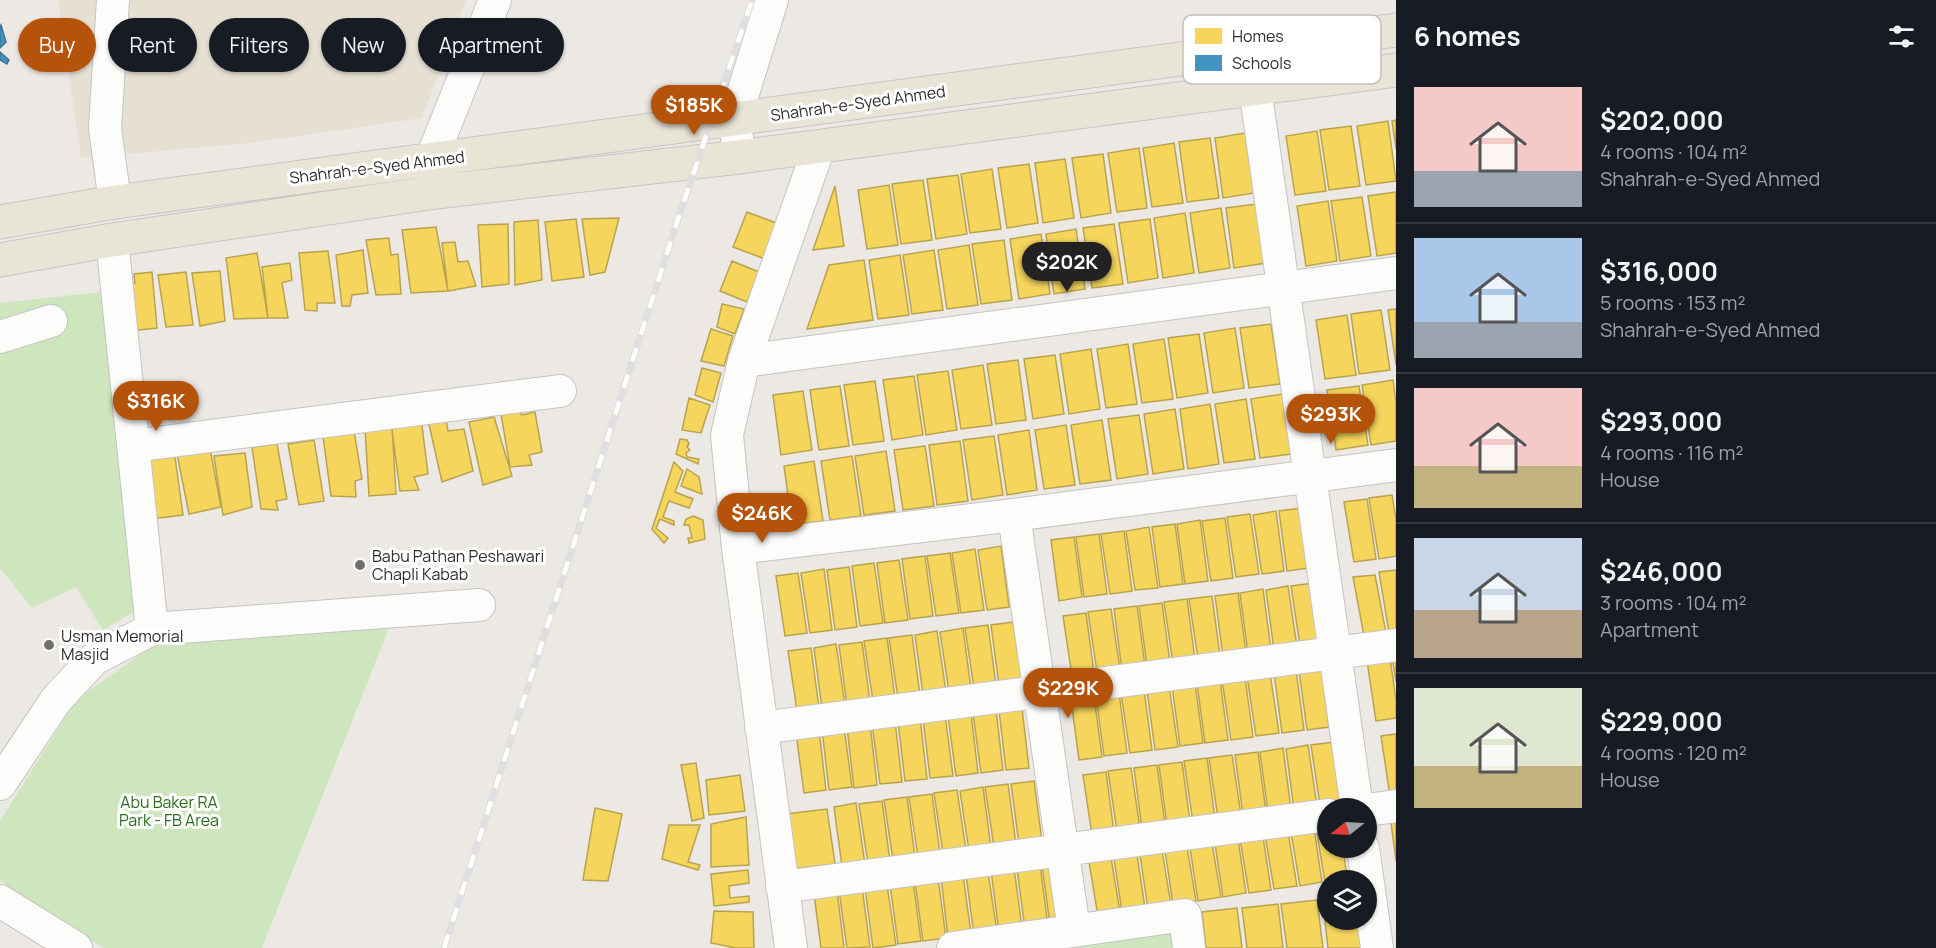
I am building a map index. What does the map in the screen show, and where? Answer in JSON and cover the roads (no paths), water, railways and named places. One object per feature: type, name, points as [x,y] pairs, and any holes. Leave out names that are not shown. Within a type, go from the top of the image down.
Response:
[{"type":"main road","name":"Shahrah-e-Syed Ahmed","points":[[1381,32],[1396,30]]},
{"type":"main road","name":"Shahrah-e-Syed Ahmed","points":[[0,260],[735,119],[1183,59]]},
{"type":"main road","name":"Shahrah-e-Syed Ahmed","points":[[1381,72],[1396,70]]},
{"type":"main road","name":"Shahrah-e-Syed Ahmed","points":[[0,222],[115,202],[433,176],[739,157],[1286,84]]},
{"type":"street","points":[[113,0],[105,128],[115,202]]},
{"type":"street","points":[[433,176],[495,0]]},
{"type":"street","points":[[739,157],[735,119],[772,0]]},
{"type":"street","points":[[1255,88],[1356,798]]},
{"type":"street","points":[[790,948],[738,548],[727,435],[744,361],[819,147]]},
{"type":"street","points":[[112,240],[152,629]]},
{"type":"street","points":[[744,361],[1396,273]]},
{"type":"street","points":[[0,337],[51,321]]},
{"type":"street","points":[[133,446],[560,391]]},
{"type":"street","points":[[738,548],[1396,465]]},
{"type":"street","points":[[1014,514],[1074,930]]},
{"type":"street","points":[[0,784],[56,700],[94,659],[152,629],[479,605]]},
{"type":"street","points":[[761,728],[1396,645]]},
{"type":"street","points":[[1377,809],[1396,806]]},
{"type":"street","points":[[782,887],[1317,816]]},
{"type":"street","points":[[1364,858],[1377,948]]},
{"type":"street","points":[[0,901],[76,948]]},
{"type":"street","points":[[953,948],[1185,915],[1189,948]]},
{"type":"railway","points":[[444,948],[677,222],[752,0]]},
{"type":"place","name":"Babu Pathan Peshawari Chapli Kabab","points":[[360,565]]},
{"type":"place","name":"Usman Memorial Masjid","points":[[49,645]]},
{"type":"park label","name":"Abu Baker RA Park - FB Area","points":[[169,811]]}]
